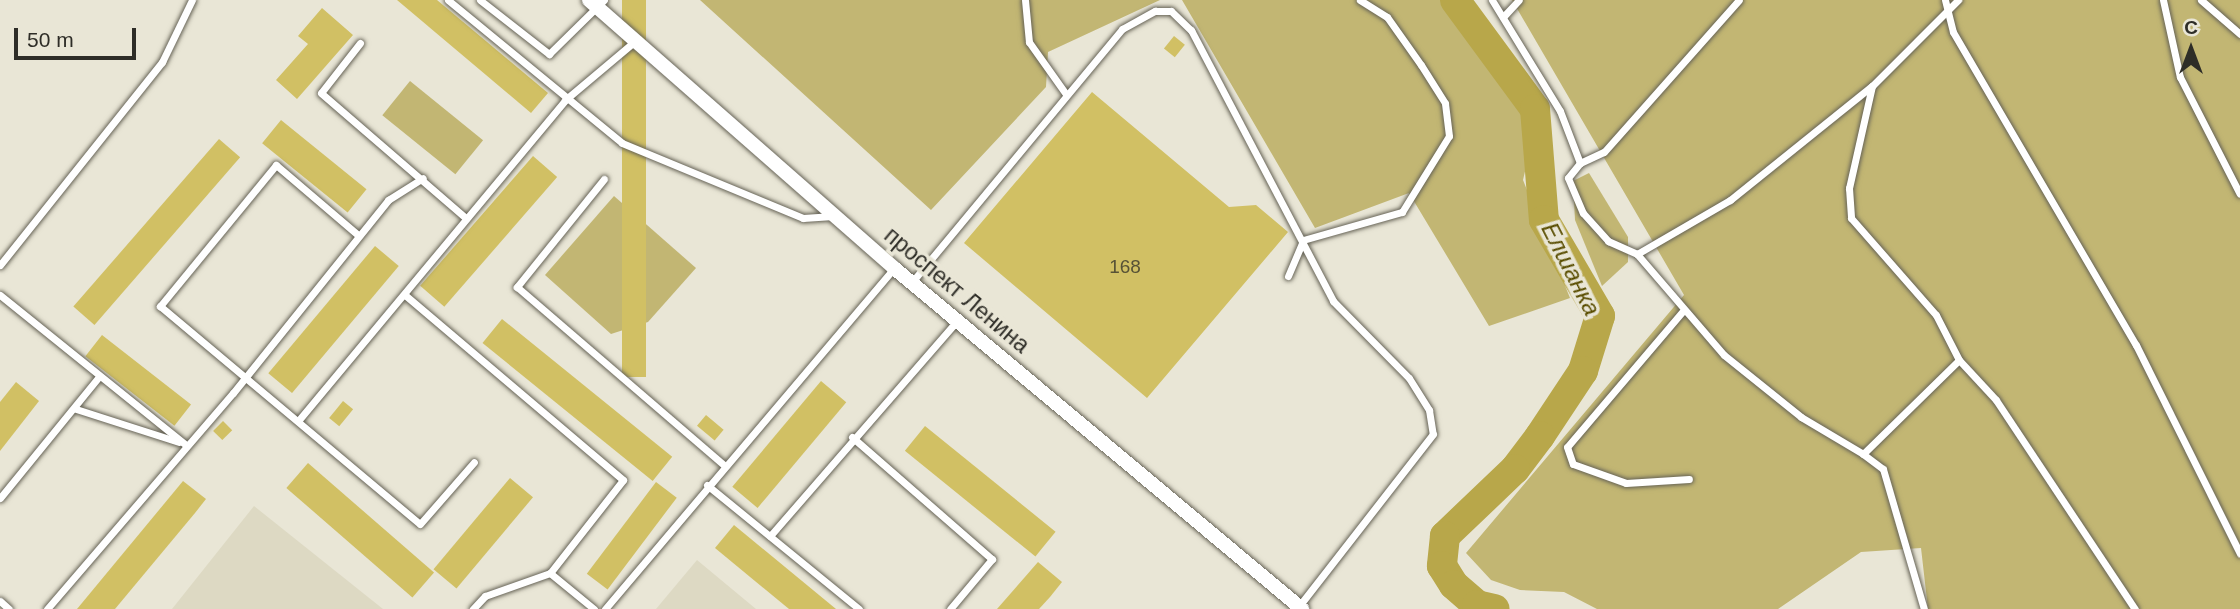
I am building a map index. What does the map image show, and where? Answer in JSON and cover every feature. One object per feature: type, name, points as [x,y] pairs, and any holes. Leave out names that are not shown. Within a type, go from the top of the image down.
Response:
[{"type":"street","name":"проспект Ленина","points":[[596,2],[635,40],[894,268],[1300,608]]},
{"type":"lane","points":[[0,265],[162,62],[192,0]]},
{"type":"lane","points":[[448,0],[565,100],[622,143],[803,218],[835,216]]},
{"type":"lane","points":[[480,0],[548,54],[596,2]]},
{"type":"lane","points":[[1025,0],[1029,42],[1066,94]]},
{"type":"lane","points":[[1303,240],[1402,212],[1449,136],[1445,103],[1421,65],[1387,17],[1360,0]]},
{"type":"lane","points":[[1492,0],[1560,111],[1580,163]]},
{"type":"lane","points":[[1503,17],[1519,0]]},
{"type":"lane","points":[[1739,0],[1604,152],[1580,163],[1568,178],[1583,214],[1608,241],[1637,254],[1682,312],[1791,409],[1883,469],[1924,609]]},
{"type":"lane","points":[[1637,254],[1730,200],[1872,86],[1947,2],[1958,0]]},
{"type":"lane","points":[[2163,0],[2179,77],[2240,194]]},
{"type":"lane","points":[[2201,0],[2240,34]]},
{"type":"lane","points":[[1947,2],[1953,32],[2136,345],[2240,554]]},
{"type":"lane","points":[[912,282],[1122,29],[1155,11],[1171,11],[1191,30],[1333,301],[1409,378],[1429,410],[1433,434],[1300,608]]},
{"type":"lane","points":[[298,421],[565,100],[635,40]]},
{"type":"lane","points":[[360,43],[321,93],[423,178],[466,218]]},
{"type":"lane","points":[[1872,86],[1849,188],[1851,218],[1936,314],[1959,360],[1996,400],[2135,609]]},
{"type":"lane","points":[[358,236],[276,165],[160,306],[420,524],[474,462]]},
{"type":"lane","points":[[47,609],[245,377],[388,200],[423,178]]},
{"type":"lane","points":[[604,179],[517,287],[724,465]]},
{"type":"lane","points":[[1288,276],[1303,240]]},
{"type":"lane","points":[[605,609],[707,485],[894,268]]},
{"type":"lane","points":[[0,295],[97,379],[186,445]]},
{"type":"lane","points":[[405,295],[623,480],[550,573],[485,596],[473,609]]},
{"type":"lane","points":[[1682,312],[1567,447],[1573,464],[1626,483],[1689,479]]},
{"type":"lane","points":[[769,536],[852,437],[958,320]]},
{"type":"lane","points":[[1863,454],[1959,360]]},
{"type":"lane","points":[[0,498],[76,409],[97,379]]},
{"type":"lane","points":[[76,409],[186,445]]},
{"type":"lane","points":[[852,437],[992,559],[950,609]]},
{"type":"lane","points":[[707,485],[859,609]]},
{"type":"lane","points":[[550,573],[594,609]]},
{"type":"lane","points":[[0,601],[9,609]]},
{"type":"shaded area","points":[[700,0],[1160,0],[1048,52],[1046,87],[931,210]]},
{"type":"shaded area","points":[[1182,0],[1447,0],[1535,129],[1523,180],[1570,298],[1489,326],[1409,193],[1315,228]]},
{"type":"shaded area","points":[[1512,0],[2240,0],[2240,609],[1928,609],[1921,548],[1861,552],[1778,609],[1597,609],[1564,592],[1520,590],[1491,580],[1466,553],[1684,295]]},
{"type":"shaded area","points":[[410,81],[483,140],[455,174],[382,115]]},
{"type":"shaded area","points":[[1589,173],[1628,237],[1628,262],[1602,286],[1575,220],[1573,181]]},
{"type":"shaded area","points":[[614,196],[696,268],[648,322],[611,334],[545,275]]},
{"type":"shaded area","points":[[254,506],[383,609],[172,609]]},
{"type":"shaded area","points":[[697,560],[756,609],[656,609]]},
{"type":"building","points":[[397,0],[437,0],[548,93],[531,113]]},
{"type":"building","points":[[622,0],[646,0],[646,377],[622,377]]},
{"type":"building","points":[[322,8],[353,35],[297,99],[276,80],[308,44],[298,36]]},
{"type":"building","points":[[1174,36],[1185,45],[1175,57],[1164,48]]},
{"type":"building","points":[[1092,92],[1229,207],[1256,205],[1288,232],[1147,398],[964,243]]},
{"type":"building","points":[[281,120],[366,189],[348,213],[262,143]]},
{"type":"building","points":[[219,139],[240,157],[94,325],[73,307]]},
{"type":"building","points":[[533,156],[557,177],[444,307],[420,286]]},
{"type":"building","points":[[375,246],[399,266],[292,393],[268,373]]},
{"type":"building","points":[[502,319],[672,457],[653,481],[482,343]]},
{"type":"building","points":[[102,335],[191,405],[174,426],[85,356]]},
{"type":"building","points":[[821,381],[846,402],[758,508],[732,487]]},
{"type":"building","points":[[16,382],[39,401],[0,451],[0,402]]},
{"type":"building","points":[[343,401],[353,409],[339,426],[329,418]]},
{"type":"building","points":[[706,415],[724,430],[715,441],[697,426]]},
{"type":"building","points":[[223,421],[232,430],[222,440],[213,431]]},
{"type":"building","points":[[925,426],[1056,532],[1035,557],[905,451]]},
{"type":"building","points":[[308,463],[434,573],[412,597],[286,488]]},
{"type":"building","points":[[510,478],[533,497],[456,588],[434,569]]},
{"type":"building","points":[[183,481],[206,499],[195,513],[115,609],[77,609]]},
{"type":"building","points":[[656,482],[677,498],[608,589],[587,574]]},
{"type":"building","points":[[734,525],[836,609],[789,609],[715,548]]},
{"type":"building","points":[[1038,562],[1062,582],[1050,597],[1039,609],[997,609]]},
{"type":"waterway","name":"Елшанка","points":[[1455,0],[1535,109],[1544,220],[1600,316],[1583,371],[1540,436],[1515,469],[1445,536],[1442,566],[1454,585],[1477,605],[1495,609]]}]
